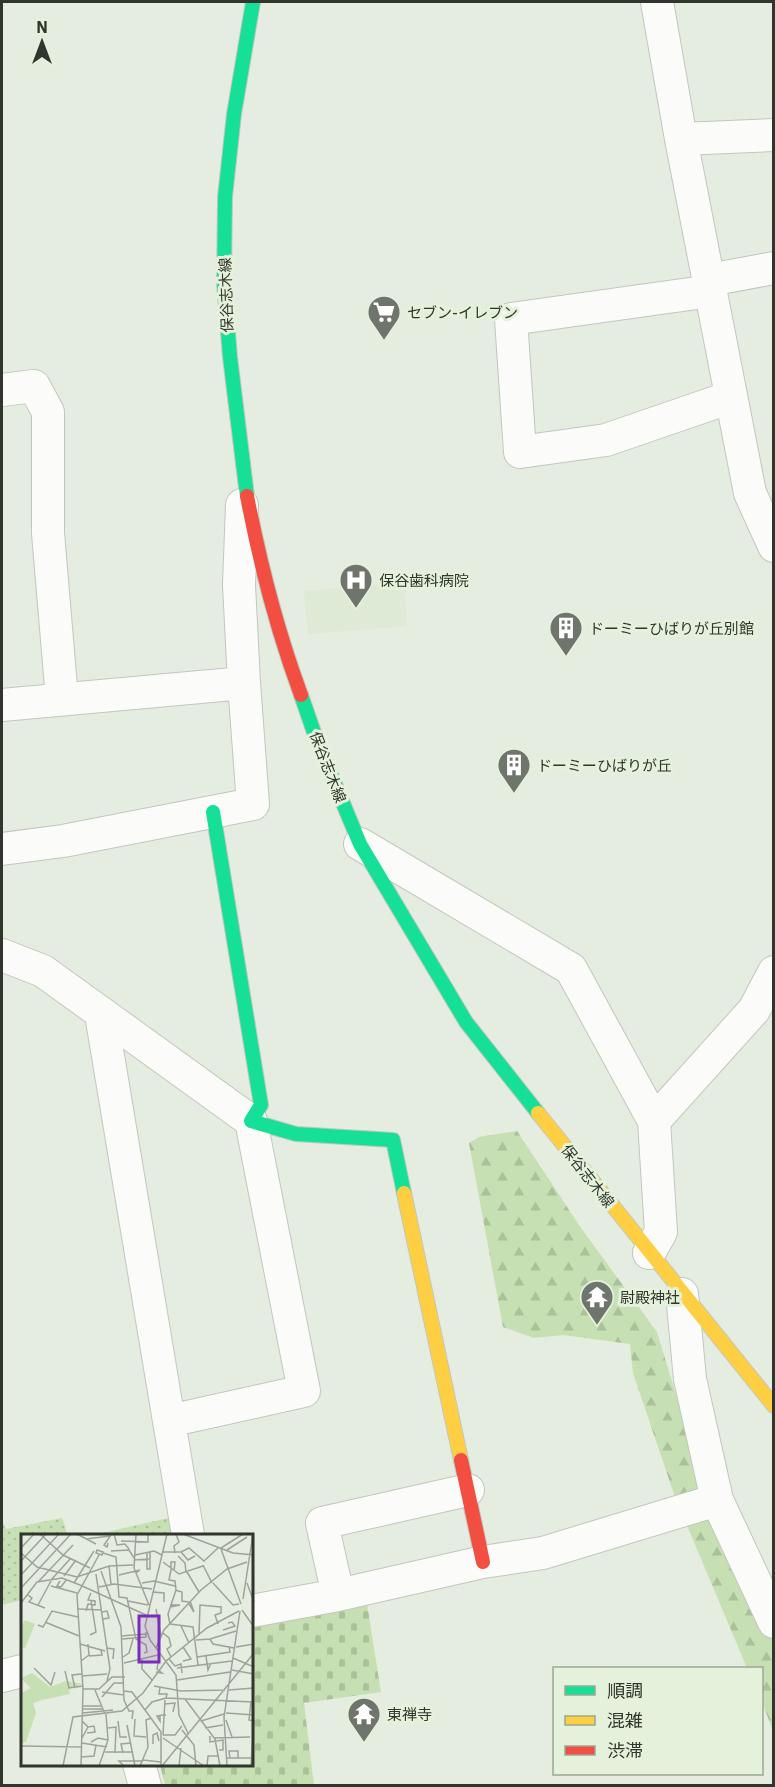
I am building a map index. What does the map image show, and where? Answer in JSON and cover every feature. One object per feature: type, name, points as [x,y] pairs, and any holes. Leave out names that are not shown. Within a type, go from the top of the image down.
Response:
[{"type":"main road","name":"保谷志木線","points":[[253,2],[234,114],[225,197],[224,283],[230,357],[243,474],[256,542],[285,652],[317,741],[360,844],[466,1022],[774,1406]]},
{"type":"main road","points":[[213,812],[261,1105],[251,1121],[296,1134],[393,1140],[483,1562]]},
{"type":"street","points":[[657,2],[681,139],[750,493],[774,546]]},
{"type":"street","points":[[681,139],[774,135]]},
{"type":"street","points":[[731,396],[606,440],[520,452],[511,319],[710,285],[774,268]]},
{"type":"street","points":[[2,390],[34,386],[48,412],[48,533],[62,699]]},
{"type":"street","points":[[2,849],[63,841],[253,804],[239,585],[243,474]]},
{"type":"street","points":[[2,705],[244,684]]},
{"type":"street","points":[[360,844],[571,969],[654,1121],[661,1232],[649,1253]]},
{"type":"street","points":[[2,955],[43,971],[251,1121],[304,1391],[169,1421]]},
{"type":"street","points":[[654,1121],[754,1010],[774,972]]},
{"type":"street","points":[[101,1014],[189,1534]]},
{"type":"street","points":[[682,1294],[690,1379],[717,1500],[774,1622]]},
{"type":"street","points":[[338,1596],[322,1523],[468,1490]]},
{"type":"street","points":[[254,1611],[338,1596],[483,1562],[543,1554],[717,1500]]},
{"type":"street","points":[[2,1676],[21,1671]]},
{"type":"street","points":[[140,1766],[145,1785]]},
{"type":"shaded area","name":"保谷歯科病院","points":[[404,583],[407,626],[308,634],[304,591]]},
{"type":"green space","points":[[517,1131],[581,1228],[657,1332],[698,1467],[773,1639],[773,1731],[763,1705],[763,1667],[747,1667],[675,1497],[633,1373],[630,1344],[563,1335],[534,1338],[503,1327],[469,1143],[479,1137]]},
{"type":"green space","points":[[173,1517],[177,1534],[97,1534]]},
{"type":"green space","points":[[62,1518],[68,1534],[21,1534],[21,1600],[2,1605],[2,1519],[6,1529]]},
{"type":"green space","points":[[367,1604],[381,1692],[304,1703],[314,1785],[165,1785],[160,1766],[254,1766],[254,1626]]},
{"type":"traffic: fast","points":[[247,496],[230,357],[224,283],[225,197],[234,114],[253,2]]},
{"type":"traffic: fast","points":[[301,695],[317,741],[360,844],[466,1022],[538,1113]]},
{"type":"traffic: fast","points":[[213,812],[261,1105],[251,1121],[296,1134],[393,1140],[404,1193]]},
{"type":"traffic: slow","points":[[538,1113],[774,1406]]},
{"type":"traffic: slow","points":[[404,1193],[461,1460]]},
{"type":"traffic: jam","points":[[247,496],[270,597],[301,695]]},
{"type":"traffic: jam","points":[[461,1460],[483,1562]]},
{"type":"place","name":"セブン-イレブン","points":[[384,341]]},
{"type":"place","name":"保谷歯科病院","points":[[356,609]]},
{"type":"place","name":"ドーミーひばりが丘別館","points":[[566,657]]},
{"type":"place","name":"ドーミーひばりが丘","points":[[514,794]]},
{"type":"place","name":"尉殿神社","points":[[597,1326]]},
{"type":"place","name":"東禅寺","points":[[364,1743]]}]
